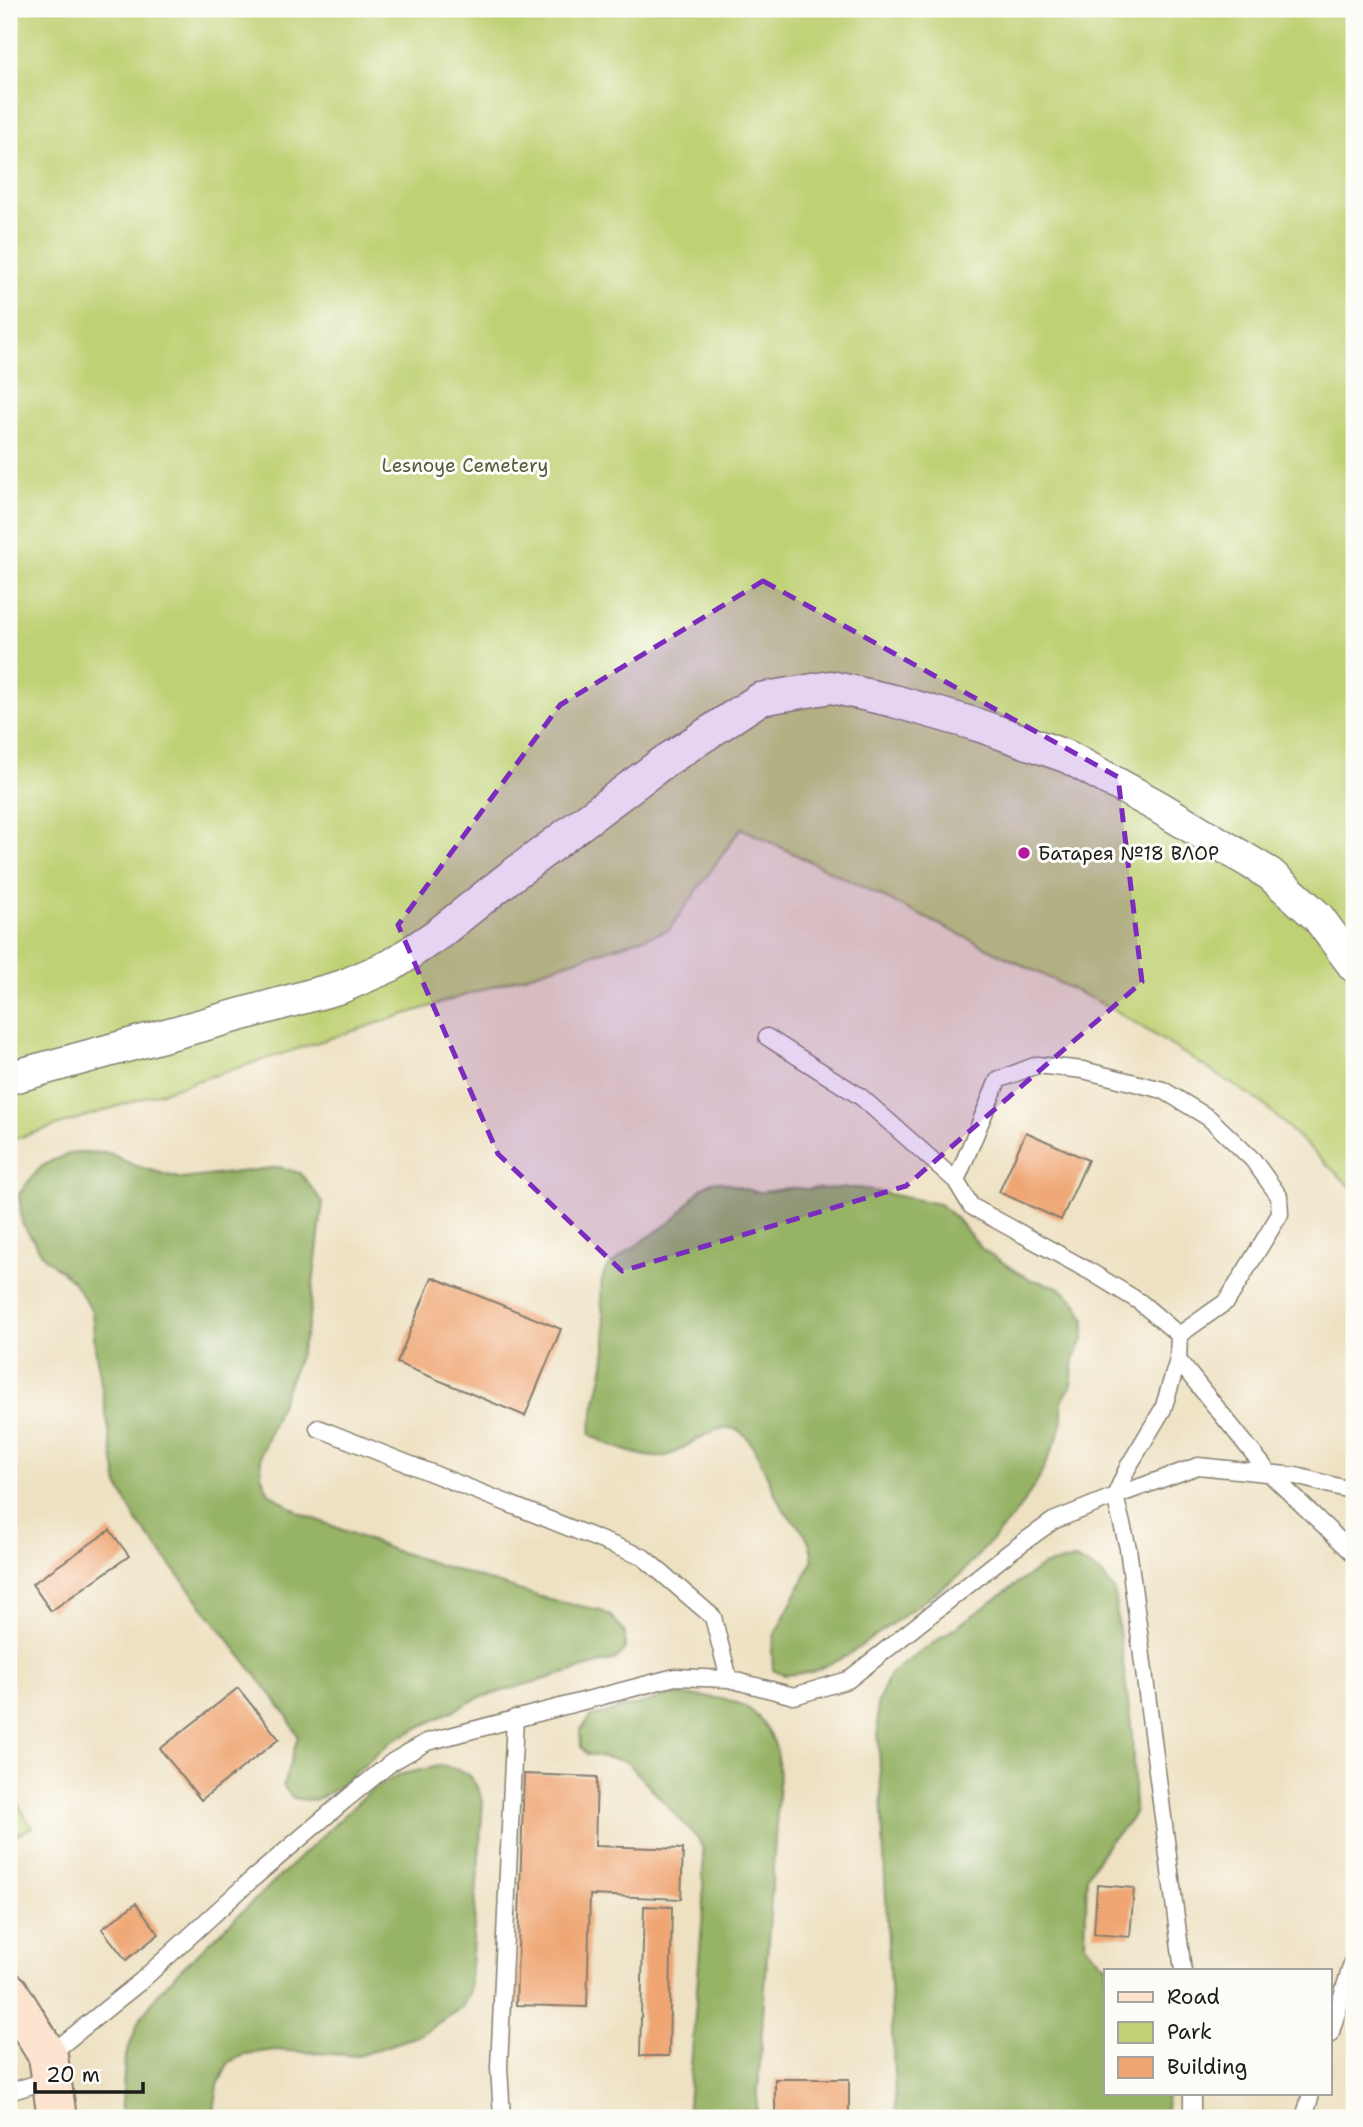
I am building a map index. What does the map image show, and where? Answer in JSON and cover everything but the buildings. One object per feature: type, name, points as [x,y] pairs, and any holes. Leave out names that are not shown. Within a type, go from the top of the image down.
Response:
[{"type":"main road","points":[[9,1992],[50,2067],[57,2118]]},
{"type":"street","points":[[9,1078],[341,987],[392,965],[438,934],[661,764],[760,699],[831,687],[894,701],[978,725],[1068,757],[1157,806],[1270,874],[1318,917],[1354,966]]},
{"type":"lane","points":[[767,1037],[861,1097],[956,1181],[971,1206],[1140,1302],[1179,1335]]},
{"type":"lane","points":[[956,1181],[998,1080],[1037,1065],[1083,1070],[1163,1090],[1209,1118],[1253,1160],[1279,1196],[1280,1214],[1227,1301],[1179,1335]]},
{"type":"lane","points":[[1179,1335],[1178,1360],[1163,1409],[1128,1467],[1115,1496],[1128,1548],[1183,1969]]},
{"type":"lane","points":[[1178,1360],[1269,1473],[1354,1554]]},
{"type":"lane","points":[[318,1428],[643,1557],[713,1617],[729,1679]]},
{"type":"lane","points":[[9,2092],[50,2067],[250,1881],[392,1762],[427,1742],[675,1677],[729,1679],[794,1696],[848,1680],[1053,1521],[1198,1466],[1296,1476],[1354,1490]]},
{"type":"lane","points":[[502,2118],[499,2067],[515,1718]]},
{"type":"lane","points":[[1332,2028],[1354,1957]]},
{"type":"lane","points":[[1192,2096],[1192,2118]]},
{"type":"lane","points":[[1304,2118],[1310,2096]]},
{"type":"highlighted area","points":[[763,581],[1118,777],[1142,982],[906,1186],[622,1271],[498,1154],[398,925],[560,705]]},
{"type":"green space","name":"Lesnoye Cemetery","points":[[9,9],[1354,9],[1354,1190],[1262,1103],[1115,1010],[741,828],[669,930],[9,1141]]},
{"type":"green space","points":[[76,1152],[109,1153],[133,1165],[182,1179],[279,1167],[300,1173],[323,1202],[308,1326],[300,1354],[261,1454],[261,1475],[269,1493],[300,1513],[393,1550],[550,1600],[600,1610],[612,1617],[625,1633],[625,1650],[616,1659],[478,1698],[392,1741],[340,1786],[315,1801],[293,1798],[283,1786],[298,1736],[286,1714],[136,1520],[118,1485],[95,1347],[92,1311],[73,1281],[44,1257],[22,1223],[19,1194],[37,1171],[49,1162]]},
{"type":"green space","points":[[715,1181],[759,1192],[792,1188],[858,1188],[939,1204],[956,1218],[982,1249],[1029,1279],[1059,1287],[1077,1303],[1085,1320],[1083,1340],[1074,1358],[1071,1386],[1062,1401],[1062,1420],[1057,1439],[1037,1482],[1014,1516],[960,1575],[847,1656],[812,1672],[784,1675],[773,1670],[772,1650],[775,1634],[813,1561],[805,1535],[782,1507],[748,1439],[738,1431],[728,1428],[716,1430],[671,1454],[654,1457],[624,1450],[590,1434],[605,1356],[606,1336],[601,1289],[605,1271],[625,1253],[673,1220],[702,1188]]},
{"type":"green space","points":[[1075,1559],[1101,1573],[1114,1591],[1132,1733],[1135,1811],[1087,1875],[1085,1945],[1110,1969],[1104,1969],[1104,2096],[1166,2096],[1167,2118],[896,2118],[877,1704],[890,1674],[1042,1566]]},
{"type":"green space","points":[[673,1695],[722,1699],[748,1708],[768,1730],[777,1752],[779,1781],[756,2118],[687,2118],[703,1911],[703,1848],[698,1839],[629,1764],[587,1754],[581,1747],[580,1730],[591,1717]]},
{"type":"green space","points":[[439,1766],[456,1769],[468,1775],[483,1801],[469,1994],[462,2007],[420,2035],[358,2056],[275,2050],[246,2054],[229,2062],[218,2085],[213,2118],[121,2118],[125,2058],[139,2020],[157,1995],[369,1792],[398,1775]]},
{"type":"green space","points":[[9,1789],[32,1827],[9,1839]]},
{"type":"place","name":"Батарея №18 ВЛОР","points":[[1024,853]]}]
